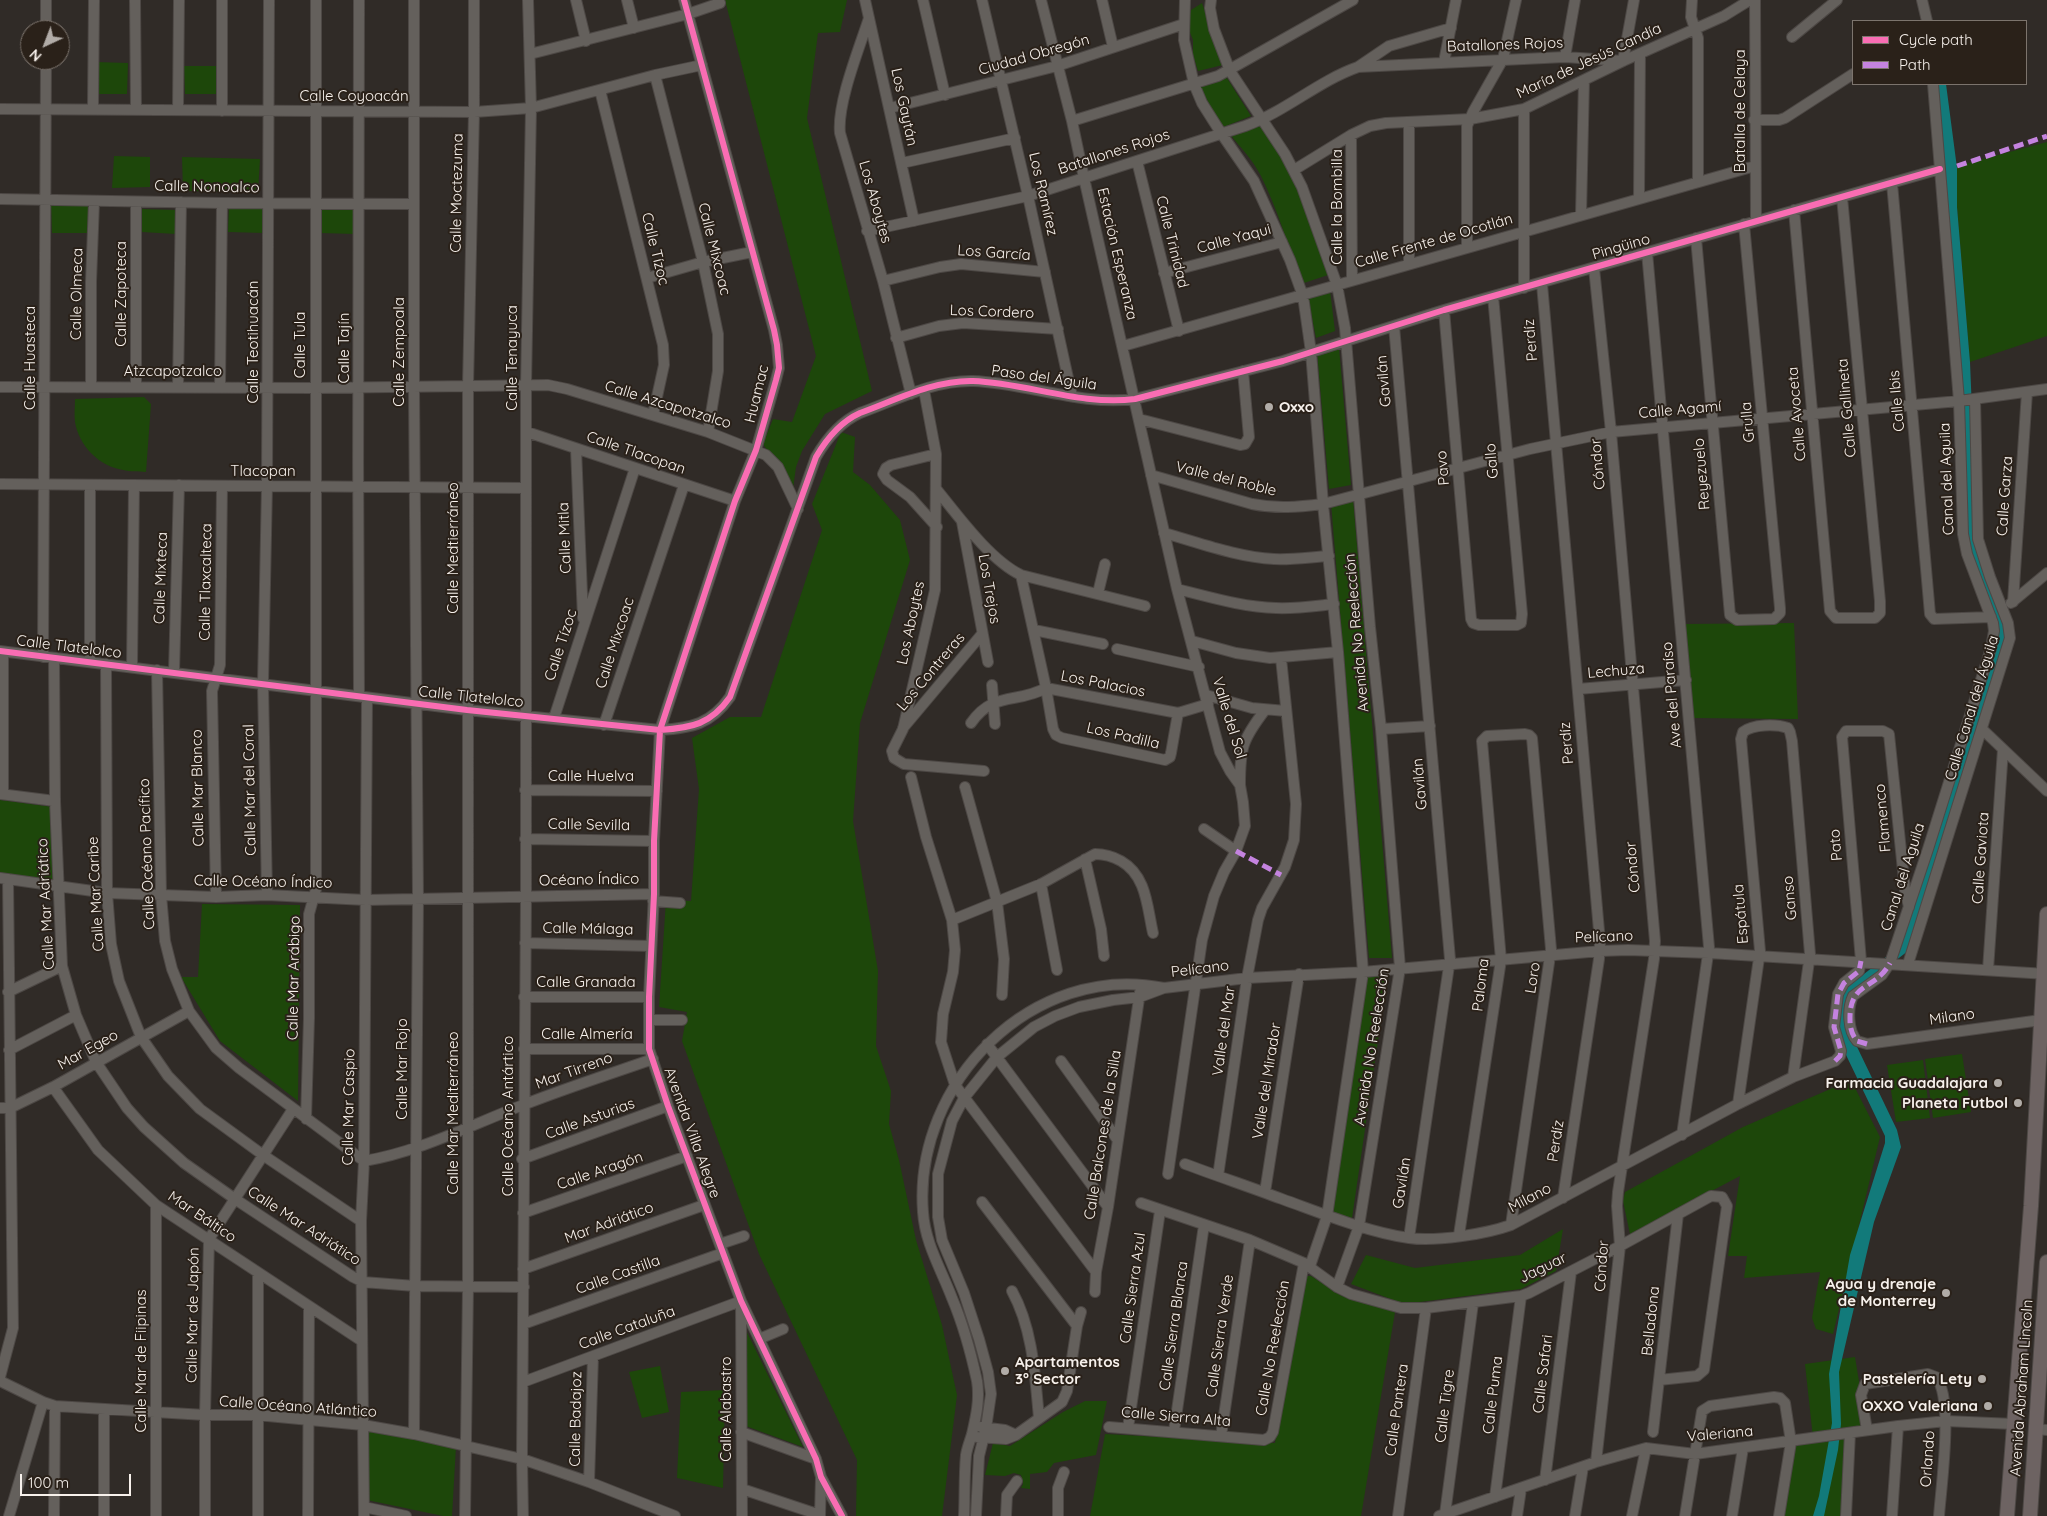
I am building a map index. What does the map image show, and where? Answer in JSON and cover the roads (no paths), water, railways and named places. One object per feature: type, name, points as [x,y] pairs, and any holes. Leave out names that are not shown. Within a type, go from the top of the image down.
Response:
[{"type":"main road","points":[[2007,1516],[2031,1206],[2047,914]]},
{"type":"main road","name":"Avenida Abraham Lincoln","points":[[2030,1516],[2041,1429],[2047,1262]]},
{"type":"street","points":[[46,0],[46,20]]},
{"type":"street","points":[[93,109],[94,0]]},
{"type":"street","points":[[135,0],[136,110]]},
{"type":"street","points":[[178,110],[179,0]]},
{"type":"street","points":[[222,0],[222,111]]},
{"type":"street","name":"Calle Teotihuacán","points":[[263,684],[268,387],[269,0]]},
{"type":"street","name":"Calle Tula","points":[[315,690],[316,0]]},
{"type":"street","name":"Calle Tajín","points":[[359,0],[359,388],[357,486],[363,697]]},
{"type":"street","name":"Calle Zempoala","points":[[414,0],[416,704]]},
{"type":"street","name":"Calle Moctezuma","points":[[468,386],[474,112],[474,0]]},
{"type":"street","name":"Calle Tenayuca","points":[[525,716],[526,386],[530,108],[528,0]]},
{"type":"street","points":[[576,0],[586,41]]},
{"type":"street","points":[[628,0],[634,28]]},
{"type":"street","name":"Huamac","points":[[660,730],[735,501],[756,450],[778,368],[777,345],[684,0]]},
{"type":"street","name":"Los Gaytán","points":[[865,0],[914,221]]},
{"type":"street","points":[[923,0],[945,95]]},
{"type":"street","name":"Los Ramírez","points":[[982,0],[1072,396]]},
{"type":"street","name":"Estación Esperanza","points":[[1042,0],[1072,120],[1135,399]]},
{"type":"street","points":[[1102,0],[1113,47]]},
{"type":"street","name":"Avenida No Reelección","points":[[1185,0],[1184,40],[1194,84],[1202,102],[1221,134],[1254,181],[1282,242],[1303,296],[1311,352],[1323,504],[1334,604],[1363,972],[1327,1216],[1307,1264]]},
{"type":"street","name":"Avenida No Reelección","points":[[1211,0],[1210,8],[1214,29],[1230,71],[1294,170],[1337,285],[1343,311],[1346,340],[1370,627],[1381,729],[1400,968],[1360,1226],[1337,1287]]},
{"type":"street","points":[[1072,120],[1194,84],[1230,71],[1352,0]]},
{"type":"street","points":[[1444,62],[1456,0]]},
{"type":"street","points":[[1467,248],[1466,132],[1470,119],[1503,59],[1516,0]]},
{"type":"street","points":[[1565,57],[1575,0]]},
{"type":"street","points":[[1624,61],[1634,0]]},
{"type":"street","points":[[1692,0],[1691,17],[1698,38],[1698,182]]},
{"type":"street","name":"María de Jesús Candía","points":[[1294,170],[1351,134],[1377,124],[1470,119],[1524,109],[1724,16],[1750,0]]},
{"type":"street","name":"Batalla de Celaya","points":[[1754,0],[1756,221]]},
{"type":"street","points":[[1792,37],[1836,0]]},
{"type":"street","points":[[1922,0],[1927,20]]},
{"type":"street","points":[[530,54],[688,14],[720,3]]},
{"type":"street","name":"Los Aboytes","points":[[869,18],[842,106],[839,123],[845,152],[883,281],[911,394]]},
{"type":"street","name":"Ciudad Obregón","points":[[890,108],[1058,66],[1184,24]]},
{"type":"street","name":"Batallones Rojos","points":[[867,231],[1028,196],[1221,134],[1261,120],[1338,76],[1358,67],[1389,46],[1451,28]]},
{"type":"street","points":[[1639,199],[1640,54]]},
{"type":"street","name":"Batallones Rojos","points":[[1358,67],[1565,57],[1624,61]]},
{"type":"street","name":"Calle Coyoacán","points":[[0,109],[474,112],[530,108],[655,74],[702,65]]},
{"type":"street","name":"Calle Huasteca","points":[[46,70],[44,484],[48,658]]},
{"type":"street","name":"Calle Mixcoac","points":[[655,74],[716,319],[719,349],[718,370],[708,432]]},
{"type":"street","points":[[1754,120],[1779,120],[1785,118],[1852,75]]},
{"type":"street","points":[[1581,215],[1584,80]]},
{"type":"street","name":"Canal del Aguila","points":[[1890,963],[1991,648],[1994,631],[1967,554],[1964,539],[1967,400],[1940,169],[1934,85]]},
{"type":"street","name":"Calle Tízoc","points":[[600,90],[665,356],[653,415]]},
{"type":"street","points":[[1524,109],[1524,288]]},
{"type":"street","points":[[1408,264],[1409,122]]},
{"type":"street","name":"Calle la Bombilla","points":[[1351,134],[1352,280]]},
{"type":"street","points":[[902,163],[1014,138]]},
{"type":"street","name":"Calle Trinidad","points":[[1137,161],[1178,331]]},
{"type":"street","name":"Calle Frente de Ocotlán","points":[[1123,346],[1755,166]]},
{"type":"street","name":"Pingüino","points":[[1311,352],[1444,310],[1542,284],[1647,252],[1940,169]]},
{"type":"street","name":"Calle Ibis","points":[[1892,183],[1931,616],[1934,619],[1991,618]]},
{"type":"street","name":"Calle Gallineta","points":[[1831,614],[1836,618],[1878,616],[1880,613],[1863,409],[1842,197]]},
{"type":"street","name":"Calle Nonoalco","points":[[0,199],[94,202],[414,204]]},
{"type":"street","name":"Calle Olmeca","points":[[91,387],[94,202]]},
{"type":"street","name":"Calle Zapoteca","points":[[136,202],[136,386]]},
{"type":"street","points":[[178,386],[181,202]]},
{"type":"street","points":[[220,386],[222,203]]},
{"type":"street","name":"Calle Avoceta","points":[[1794,210],[1831,614]]},
{"type":"street","name":"Grulla","points":[[1731,618],[1737,620],[1769,620],[1778,617],[1780,608],[1744,224]]},
{"type":"street","name":"Reyezuelo","points":[[1696,238],[1731,618]]},
{"type":"street","name":"Calle Yaqui","points":[[1164,273],[1282,242]]},
{"type":"street","points":[[647,278],[703,262],[752,252]]},
{"type":"street","name":"Ave del Paraíso","points":[[1647,252],[1664,426],[1709,953],[1682,1135]]},
{"type":"street","name":"Los García","points":[[883,281],[940,267],[961,264],[1045,272]]},
{"type":"street","name":"Cóndor","points":[[1594,268],[1611,432],[1655,950],[1617,1206],[1620,1246],[1596,1462]]},
{"type":"street","name":"Perdíz","points":[[1542,284],[1600,951],[1563,1198]]},
{"type":"street","name":"Gallo","points":[[1473,623],[1479,625],[1517,625],[1521,623],[1522,614],[1493,296]]},
{"type":"street","name":"Pavo","points":[[1444,310],[1470,619],[1473,623]]},
{"type":"street","name":"Los Cordero","points":[[896,338],[957,323],[1058,329]]},
{"type":"street","name":"Gavilán","points":[[1394,326],[1450,964],[1409,1238]]},
{"type":"street","name":"Paso del Águila","points":[[798,509],[816,457],[836,429],[851,417],[924,390],[948,383],[972,382],[1105,400],[1135,399],[1311,352]]},
{"type":"street","points":[[1139,419],[1240,445],[1245,444],[1249,437],[1243,370]]},
{"type":"street","name":"Calle Azcapotzalco","points":[[526,386],[548,385],[567,389],[708,432],[756,450],[773,461],[798,509]]},
{"type":"street","name":"Atzcapotzalco","points":[[0,387],[220,386],[359,388],[526,386]]},
{"type":"street","name":"Calle Medtierráneo","points":[[467,710],[468,386]]},
{"type":"street","name":"Calle Agamí","points":[[1323,504],[1556,442],[1611,432],[1967,400],[2047,389]]},
{"type":"street","name":"Los Aboytes","points":[[924,390],[936,454],[937,527],[935,590],[903,729],[892,751],[898,761],[904,764],[984,771]]},
{"type":"street","name":"Calle Garza","points":[[2013,602],[2027,392]]},
{"type":"street","name":"Valle del Sol","points":[[1135,399],[1177,589],[1224,760],[1240,785],[1245,826],[1236,851],[1224,872],[1214,896],[1202,940],[1197,985],[1168,1174]]},
{"type":"street","name":"Calle Canal del Águila","points":[[1908,964],[2010,638],[2009,625],[1990,577],[1978,539],[1967,400]]},
{"type":"street","name":"Calle Tlacopan","points":[[527,432],[735,501]]},
{"type":"street","name":"Calle Mitla","points":[[576,448],[583,626]]},
{"type":"street","points":[[936,454],[891,465],[886,468],[883,474],[887,480],[910,497],[937,527]]},
{"type":"street","name":"Calle Tízoc","points":[[554,718],[635,468]]},
{"type":"street","name":"Valle del Roble","points":[[1151,475],[1268,508],[1289,508],[1323,504]]},
{"type":"street","name":"Tlacopan","points":[[0,484],[526,488]]},
{"type":"street","points":[[90,484],[90,662]]},
{"type":"street","points":[[132,667],[134,485]]},
{"type":"street","name":"Calle Mixteca","points":[[174,672],[179,485]]},
{"type":"street","name":"Calle Mixcoac","points":[[604,725],[684,485]]},
{"type":"street","name":"Calle Tlaxcalteca","points":[[216,679],[220,665],[222,486]]},
{"type":"street","points":[[937,490],[961,521],[1002,563],[1022,575],[1145,606]]},
{"type":"street","name":"Calle Tlatelolco","points":[[1,652],[174,672],[216,679],[467,710],[660,730],[687,728],[712,717],[730,697],[798,509]]},
{"type":"street","name":"Los Trejos","points":[[961,521],[988,662]]},
{"type":"street","points":[[1164,533],[1220,549],[1261,558],[1286,559],[1329,556]]},
{"type":"street","points":[[1098,593],[1105,564]]},
{"type":"street","points":[[2003,609],[2047,573]]},
{"type":"street","points":[[1022,575],[1046,688]]},
{"type":"street","points":[[1177,589],[1263,608],[1334,604]]},
{"type":"street","points":[[1034,630],[1103,644]]},
{"type":"street","name":"Los Contreras","points":[[903,729],[982,634]]},
{"type":"street","points":[[1192,641],[1260,657],[1281,658],[1338,652]]},
{"type":"street","points":[[1117,649],[1199,667]]},
{"type":"street","points":[[1,652],[2,794],[56,801]]},
{"type":"street","name":"Calle Mar Adriático","points":[[48,658],[62,966],[76,1016],[96,1062],[127,1108],[144,1127],[184,1163],[235,1199],[363,1282]]},
{"type":"street","name":"Valle del Mar","points":[[1218,1176],[1247,978],[1258,920],[1262,908],[1285,867],[1294,840],[1296,804],[1281,658]]},
{"type":"street","name":"Calle Mar Caribe","points":[[106,664],[107,893],[111,944],[119,981],[142,1037],[168,1076],[184,1094],[224,1129],[361,1221]]},
{"type":"street","name":"Calle Océano Pacífico","points":[[157,670],[161,895],[165,941],[172,969],[189,1011],[216,1048],[239,1068],[364,1161]]},
{"type":"street","name":"Calle Mar Blanco","points":[[216,679],[212,691],[216,897]]},
{"type":"street","name":"Lechuza","points":[[1578,689],[1686,680]]},
{"type":"street","name":"Calle Mar del Coral","points":[[263,684],[267,896]]},
{"type":"street","points":[[992,685],[995,724]]},
{"type":"street","name":"Los Palacios","points":[[971,723],[982,709],[994,702],[1030,695],[1046,688],[1178,713],[1207,700]]},
{"type":"street","name":"Los Padilla","points":[[1046,688],[1052,729],[1056,735],[1164,760],[1170,757],[1178,713]]},
{"type":"street","name":"Calle Mar Arábigo","points":[[306,1119],[309,1018],[309,914],[316,889],[315,690]]},
{"type":"street","name":"Calle Mar Caspio","points":[[363,697],[366,900],[364,1161],[361,1221],[364,1512]]},
{"type":"street","points":[[1207,700],[1265,710],[1286,711]]},
{"type":"street","name":"Calle Mar Rojo","points":[[414,1434],[418,899],[416,704]]},
{"type":"street","name":"Calle Mar Mediterráneo","points":[[465,1516],[468,1286],[467,710]]},
{"type":"street","points":[[1240,785],[1240,757],[1245,737],[1265,710]]},
{"type":"street","name":"Calle Océano Antártico","points":[[523,1516],[524,1287],[522,1159],[526,896],[524,839],[525,716]]},
{"type":"street","points":[[1381,729],[1430,726]]},
{"type":"street","name":"Espátula","points":[[1738,1104],[1760,957],[1741,739],[1743,732],[1752,727],[1775,726]]},
{"type":"street","name":"Ganso","points":[[1775,726],[1788,728],[1792,741],[1810,960],[1793,1077]]},
{"type":"street","points":[[1982,729],[2047,791]]},
{"type":"street","name":"Avenida Villa Alegre","points":[[660,730],[649,996],[651,1054],[668,1106],[741,1302],[816,1459],[821,1476],[842,1516]]},
{"type":"street","name":"Pato","points":[[1861,961],[1842,737],[1843,733],[1849,730],[1883,731]]},
{"type":"street","name":"Flamenco","points":[[1883,731],[1889,734],[1890,738],[1905,890],[1909,907]]},
{"type":"street","name":"Paloma","points":[[1460,1235],[1501,960],[1482,741],[1487,736],[1529,735]]},
{"type":"street","name":"Loro","points":[[1511,1225],[1551,954],[1532,738],[1529,735]]},
{"type":"street","name":"Calle Gaviota","points":[[1988,970],[2003,749]]},
{"type":"street","points":[[1224,760],[1240,757]]},
{"type":"street","points":[[911,777],[926,837],[952,920],[955,950],[949,993],[943,1014],[941,1036],[943,1052],[955,1085],[1096,1272]]},
{"type":"street","points":[[965,787],[997,902],[1004,959],[1002,994]]},
{"type":"street","name":"Calle Huelva","points":[[524,790],[657,791]]},
{"type":"street","points":[[1204,829],[1236,851]]},
{"type":"street","name":"Calle Sevilla","points":[[524,839],[654,841]]},
{"type":"street","points":[[952,920],[1041,884],[1095,854],[1103,854],[1113,857],[1138,876],[1142,884],[1153,933]]},
{"type":"street","points":[[1085,859],[1101,929],[1104,956]]},
{"type":"street","points":[[0,1377],[12,1328],[5,1108],[9,1050],[4,878]]},
{"type":"street","name":"Calle Océano Índico","points":[[4,878],[107,893],[216,897],[267,896],[366,900],[526,896]]},
{"type":"street","points":[[1041,884],[1057,970]]},
{"type":"street","name":"Océano Índico","points":[[526,896],[654,898],[680,903]]},
{"type":"street","name":"Calle Málaga","points":[[525,943],[651,946]]},
{"type":"street","name":"Pelícano","points":[[964,1516],[966,1453],[973,1430],[978,1395],[972,1363],[959,1317],[929,1242],[923,1214],[924,1171],[939,1115],[955,1085],[987,1044],[1025,1013],[1076,992],[1111,986],[1141,984],[1164,988],[1247,978],[1363,972],[1600,951],[1655,950],[2045,973]]},
{"type":"street","name":"Milano","points":[[1184,1164],[1327,1216],[1409,1238],[1427,1239],[1501,1229],[1563,1198],[1738,1104],[1793,1077],[1835,1061],[1840,1056],[1841,1051],[1834,1027],[1838,994],[1844,983],[1859,971],[1861,961]]},
{"type":"street","name":"Milano","points":[[1890,963],[1882,974],[1857,993],[1851,1000],[1851,1029],[1857,1041],[1867,1044],[2041,1020]]},
{"type":"street","points":[[8,992],[62,966]]},
{"type":"street","name":"Valle del Mirador","points":[[1265,1192],[1299,974]]},
{"type":"street","name":"Calle Balcones de la Silla","points":[[1095,1292],[1096,1272],[1108,1207],[1141,984]]},
{"type":"street","points":[[1111,986],[1113,1000]]},
{"type":"street","name":"Pelícano","points":[[976,1516],[979,1456],[985,1433],[991,1394],[988,1372],[964,1293],[942,1240],[938,1218],[938,1174],[952,1121],[964,1098],[997,1056],[1034,1027],[1079,1007],[1140,997],[1164,988]]},
{"type":"street","points":[[1076,992],[1079,1007]]},
{"type":"street","name":"Calle Granada","points":[[524,997],[649,996]]},
{"type":"street","name":"Mar Egeo","points":[[5,1108],[53,1087],[189,1011]]},
{"type":"street","points":[[1025,1013],[1034,1027]]},
{"type":"street","points":[[9,1050],[76,1016]]},
{"type":"street","points":[[650,1020],[682,1020]]},
{"type":"street","points":[[987,1044],[1108,1207]]},
{"type":"street","name":"Calle Almería","points":[[524,1049],[651,1054]]},
{"type":"street","name":"Mar Tirreno","points":[[364,1161],[387,1158],[651,1054]]},
{"type":"street","points":[[1061,1061],[1117,1139]]},
{"type":"street","name":"Mar Báltico","points":[[53,1087],[98,1150],[156,1205],[309,1308],[362,1341]]},
{"type":"street","name":"Calle Asturias","points":[[522,1159],[668,1106]]},
{"type":"street","name":"Calle Mar de Japón","points":[[205,1516],[209,1240],[293,1109]]},
{"type":"street","points":[[939,1115],[952,1121]]},
{"type":"street","name":"Calle Aragón","points":[[523,1213],[687,1156]]},
{"type":"street","points":[[924,1171],[938,1174]]},
{"type":"street","name":"Jaguar","points":[[1141,1203],[1250,1240],[1307,1264],[1337,1287],[1383,1304],[1401,1308],[1426,1308],[1521,1296],[1571,1272],[1711,1196],[1722,1197],[1727,1206],[1702,1373],[1697,1376],[1659,1380]]},
{"type":"street","points":[[982,1202],[1077,1326]]},
{"type":"street","name":"Calle Mar de Fiipinas","points":[[156,1205],[156,1516]]},
{"type":"street","name":"Mar Adriático","points":[[523,1269],[704,1205]]},
{"type":"street","name":"Calle Sierra Azul","points":[[1128,1428],[1160,1211]]},
{"type":"street","name":"Belladona","points":[[1652,1432],[1678,1214]]},
{"type":"street","name":"Calle Sierra Blanca","points":[[1174,1431],[1204,1225]]},
{"type":"street","name":"Calle Castilla","points":[[523,1324],[722,1249],[744,1236]]},
{"type":"street","points":[[929,1242],[942,1240]]},
{"type":"street","name":"Calle Sierra Verde","points":[[1221,1436],[1250,1240]]},
{"type":"street","name":"Calle No Reelección","points":[[1270,1437],[1273,1432],[1307,1264]]},
{"type":"street","name":"Calle Safari","points":[[1545,1480],[1571,1272]]},
{"type":"street","points":[[258,1274],[258,1516]]},
{"type":"street","points":[[363,1282],[415,1286],[524,1287]]},
{"type":"street","points":[[1012,1291],[1022,1309],[1034,1372],[1039,1418]]},
{"type":"street","name":"Calle Puma","points":[[1495,1497],[1521,1296]]},
{"type":"street","name":"Calle Cataluña","points":[[523,1382],[741,1302]]},
{"type":"street","name":"Calle Alabastro","points":[[741,1302],[742,1516]]},
{"type":"street","name":"Calle Tigre","points":[[1442,1515],[1473,1303]]},
{"type":"street","points":[[308,1516],[309,1308]]},
{"type":"street","name":"Calle Pantera","points":[[1398,1516],[1426,1308]]},
{"type":"street","points":[[973,1430],[1006,1439],[1016,1435],[1057,1407],[1065,1397],[1081,1312]]},
{"type":"street","points":[[759,1339],[784,1328]]},
{"type":"street","name":"Calle Badajoz","points":[[589,1482],[592,1356]]},
{"type":"street","name":"Orlando","points":[[1866,1430],[1861,1395],[1864,1384],[1928,1374],[1936,1377],[1941,1384],[1946,1421],[1939,1516]]},
{"type":"street","name":"Calle Océano Atlántico","points":[[0,1381],[55,1406],[205,1415],[257,1415],[363,1425],[414,1434],[466,1448],[522,1459],[589,1482],[675,1516]]},
{"type":"street","points":[[1685,1516],[1704,1409],[1710,1406],[1774,1397],[1783,1400],[1791,1442],[1779,1516]]},
{"type":"street","points":[[9,1516],[38,1425],[43,1402]]},
{"type":"street","points":[[54,1516],[55,1406]]},
{"type":"street","points":[[104,1410],[104,1516]]},
{"type":"street","name":"Valeriana","points":[[1442,1515],[1461,1512],[1495,1497],[1596,1462],[1646,1448],[1695,1454],[1866,1430],[1946,1421],[2014,1424]]},
{"type":"street","points":[[38,1425],[54,1428]]},
{"type":"street","points":[[1892,1516],[1898,1426]]},
{"type":"street","name":"Calle Sierra Alta","points":[[1109,1427],[1264,1440],[1270,1437]]},
{"type":"street","points":[[742,1432],[816,1459]]},
{"type":"street","points":[[1846,1516],[1850,1433]]},
{"type":"street","points":[[1632,1516],[1646,1448]]},
{"type":"street","points":[[1732,1516],[1743,1448]]},
{"type":"street","points":[[966,1453],[979,1456]]},
{"type":"street","points":[[1575,1516],[1583,1467]]},
{"type":"street","points":[[1058,1516],[1058,1488],[1064,1472]]},
{"type":"street","points":[[742,1489],[820,1515],[821,1476]]},
{"type":"street","points":[[1006,1516],[1007,1495],[1017,1481]]},
{"type":"street","points":[[1517,1516],[1521,1489]]},
{"type":"street","points":[[364,1512],[406,1516]]},
{"type":"water","points":[[1933,85],[1946,85],[1957,168],[1957,207],[1970,362],[1977,532],[2009,625],[1908,951],[1852,994],[1847,1026],[1897,1130],[1901,1147],[1874,1222],[1839,1372],[1841,1424],[1838,1450],[1824,1516],[1813,1516],[1819,1496],[1832,1423],[1829,1374],[1850,1255],[1885,1143],[1885,1136],[1834,1030],[1838,994],[1899,947],[1994,631],[1967,554]]},
{"type":"place","name":"Oxxo","points":[[1269,407]]},
{"type":"place","name":"Farmacia Guadalajara","points":[[1998,1083]]},
{"type":"place","name":"Planeta Futbol","points":[[2018,1103]]},
{"type":"place","name":"Agua y drenaje de Monterrey","points":[[1946,1293]]},
{"type":"place","name":"Apartamentos 3° Sector","points":[[1005,1371]]},
{"type":"place","name":"Pastelería Lety","points":[[1982,1379]]},
{"type":"place","name":"OXXO Valeriana","points":[[1988,1406]]}]
